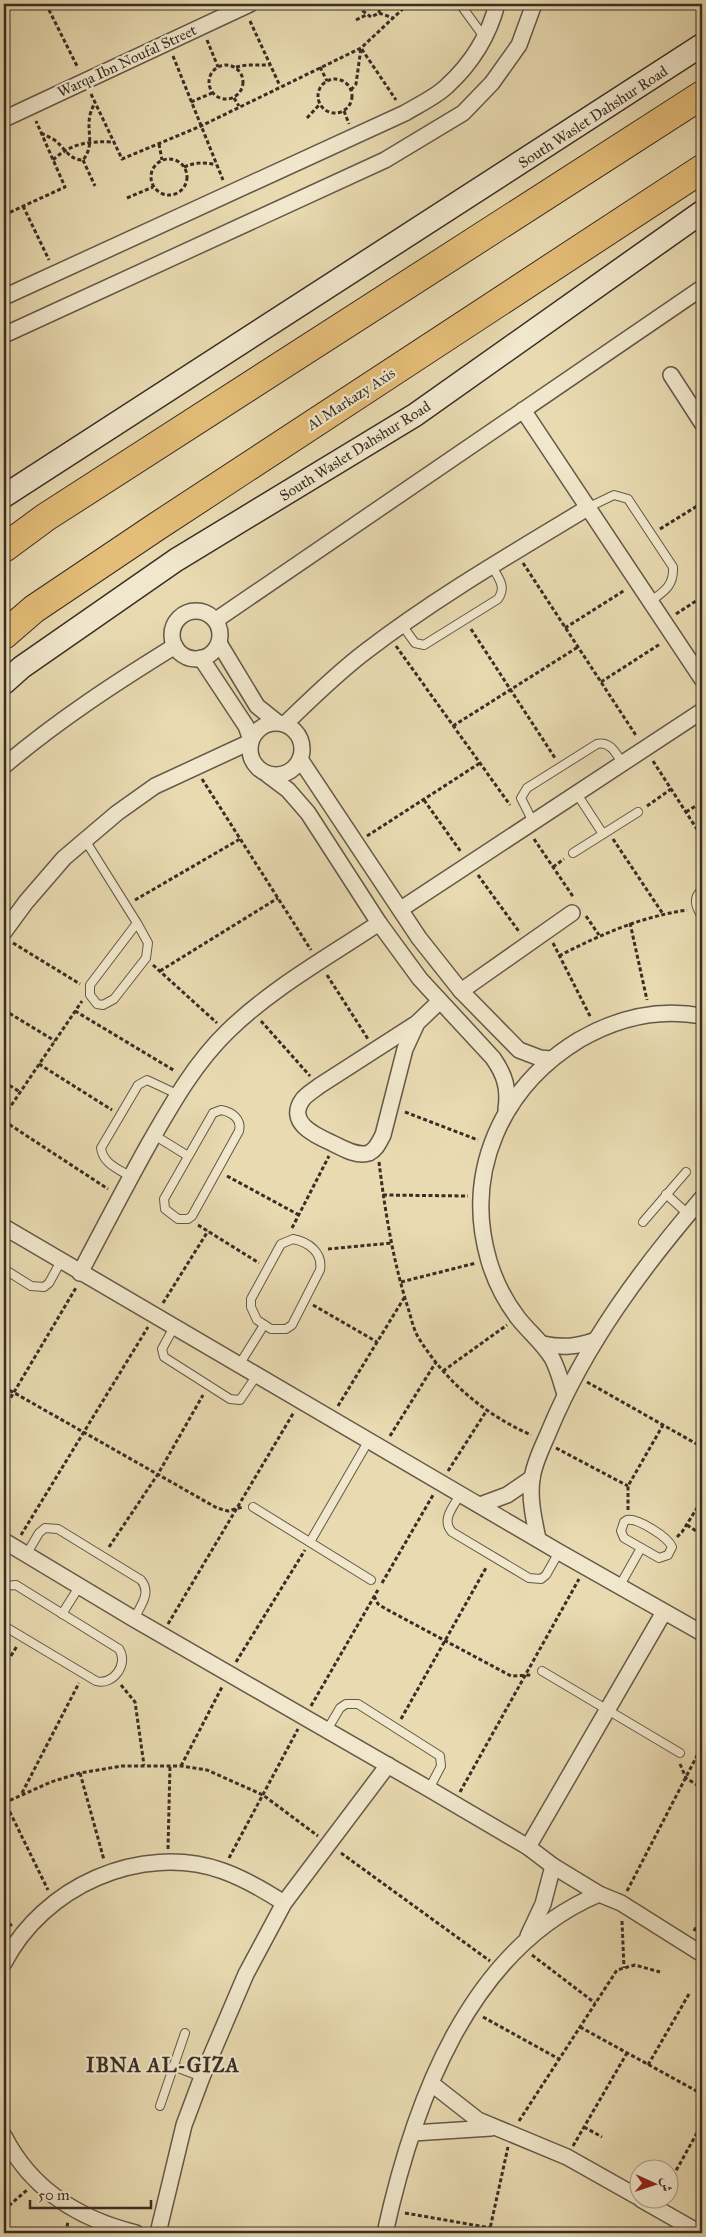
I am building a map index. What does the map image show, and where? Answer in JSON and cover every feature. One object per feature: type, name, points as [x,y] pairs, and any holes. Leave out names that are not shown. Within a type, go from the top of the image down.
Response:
[{"type":"highway","points":[[4,548],[46,517],[698,94]]},
{"type":"highway","name":"Al Markazy Axis","points":[[4,635],[34,609],[156,527],[702,169]]},
{"type":"main road","name":"South Waslet Dahshur Road","points":[[4,496],[702,46]]},
{"type":"main road","name":"South Waslet Dahshur Road","points":[[4,683],[22,667],[176,560],[416,415],[702,212]]},
{"type":"street","points":[[4,297],[405,114],[446,87],[474,55],[494,17],[497,4]]},
{"type":"street","points":[[4,335],[385,160],[463,113],[492,83],[519,45],[534,4]]},
{"type":"street","name":"Warqa Ibn Noufal Street","points":[[4,119],[247,5]]},
{"type":"street","points":[[216,620],[702,288]]},
{"type":"street","points":[[671,374],[702,423]]},
{"type":"street","points":[[523,410],[651,600],[702,680]]},
{"type":"street","points":[[8,937],[49,875],[84,840],[155,786],[250,741],[261,727],[281,723],[329,682],[402,625],[492,566],[589,507]]},
{"type":"street","points":[[199,610],[206,612],[216,620],[220,632],[219,643],[212,653],[201,658],[189,658],[174,646],[172,640],[173,626],[176,620],[186,612],[199,610]]},
{"type":"street","points":[[219,643],[257,706],[281,723],[293,728],[302,742],[300,759],[291,771],[276,776],[268,775]]},
{"type":"street","points":[[4,766],[60,721],[95,696],[174,646]]},
{"type":"street","points":[[201,658],[242,719],[250,741],[251,758],[255,766],[288,790],[308,812],[379,923],[409,965],[440,1002],[475,1037],[503,1072],[507,1085],[506,1112]]},
{"type":"street","points":[[401,909],[702,712]]},
{"type":"street","points":[[300,759],[429,952],[460,991],[519,1050],[535,1057],[551,1059]]},
{"type":"street","points":[[460,991],[578,909]]},
{"type":"street","points":[[82,1274],[120,1196],[187,1079],[227,1032],[251,1010],[379,923]]},
{"type":"street","points":[[417,1023],[405,1049],[377,1147],[368,1153],[358,1154],[311,1133],[301,1124],[298,1111],[303,1098],[417,1023],[440,1002]]},
{"type":"street","points":[[565,1394],[553,1360],[543,1344],[518,1318],[496,1282],[489,1260],[481,1218],[481,1196],[484,1170],[491,1144],[506,1112],[534,1074],[551,1059],[597,1030],[623,1020],[650,1014],[671,1013],[702,1016]]},
{"type":"street","points":[[538,1539],[532,1509],[532,1478],[565,1394],[596,1340],[630,1288],[702,1198]]},
{"type":"street","points":[[4,1227],[460,1495],[664,1612],[701,1631]]},
{"type":"street","points":[[543,1344],[560,1347],[579,1346],[596,1340]]},
{"type":"street","points":[[480,1505],[508,1495],[532,1478]]},
{"type":"street","points":[[14,1548],[454,1803],[528,1847],[553,1866],[599,1894],[621,1903],[702,1954]]},
{"type":"street","points":[[528,1847],[664,1612]]},
{"type":"street","points":[[158,2233],[184,2125],[202,2077],[246,1974],[284,1903],[388,1765]]},
{"type":"street","points":[[4,1963],[22,1934],[54,1902],[79,1885],[108,1873],[137,1865],[195,1864],[222,1871],[254,1884],[284,1903]]},
{"type":"street","points":[[523,1943],[543,1904],[553,1866]]},
{"type":"street","points":[[385,2233],[413,2133],[453,2037],[470,2010],[500,1968],[523,1943],[562,1913],[599,1894]]},
{"type":"street","points":[[432,2084],[464,2111],[493,2128],[566,2157],[628,2191]]},
{"type":"street","points":[[413,2133],[493,2128]]},
{"type":"street","points":[[4,2136],[21,2164],[52,2196],[89,2218],[112,2228],[136,2233]]},
{"type":"street","points":[[660,2210],[700,2233]]},
{"type":"lane","points":[[463,4],[484,36]]},
{"type":"lane","points":[[589,507],[614,495],[628,499],[673,567],[674,576],[668,589],[651,600]]},
{"type":"lane","points":[[402,625],[415,643],[424,646],[465,620],[501,594],[503,589],[492,566]]},
{"type":"lane","points":[[530,825],[521,798],[524,792],[560,767],[602,743],[610,746],[623,764]]},
{"type":"lane","points":[[576,794],[605,833]]},
{"type":"lane","points":[[573,853],[638,812]]},
{"type":"lane","points":[[84,840],[137,923],[148,943],[146,958],[109,1003],[97,1004],[92,1000],[89,990],[93,980],[137,923]]},
{"type":"lane","points":[[702,890],[696,896],[696,908],[702,917]]},
{"type":"lane","points":[[131,1177],[109,1163],[102,1155],[101,1148],[138,1086],[148,1080],[178,1094]]},
{"type":"lane","points":[[225,1111],[237,1118],[240,1127],[217,1170],[192,1216],[188,1219],[178,1219],[168,1213],[164,1199],[212,1113],[225,1111]]},
{"type":"lane","points":[[154,1135],[188,1156]]},
{"type":"lane","points":[[642,1222],[686,1172]]},
{"type":"lane","points":[[666,1194],[688,1214]]},
{"type":"lane","points":[[286,1240],[299,1240],[316,1250],[320,1256],[320,1270],[292,1325],[278,1330],[271,1329],[257,1320],[253,1314],[251,1299],[281,1244],[286,1240]]},
{"type":"lane","points":[[4,1269],[31,1286],[44,1288],[50,1283],[61,1261]]},
{"type":"lane","points":[[239,1365],[264,1325]]},
{"type":"lane","points":[[174,1327],[162,1349],[164,1357],[230,1399],[240,1400],[257,1375]]},
{"type":"lane","points":[[310,1542],[376,1444]]},
{"type":"lane","points":[[460,1495],[447,1518],[448,1528],[492,1557],[529,1578],[541,1579],[546,1575],[559,1552]]},
{"type":"lane","points":[[253,1506],[371,1580]]},
{"type":"lane","points":[[631,1520],[669,1540],[672,1546],[668,1555],[662,1559],[622,1535],[624,1522],[631,1520]]},
{"type":"lane","points":[[14,1548],[45,1528],[58,1529],[145,1584],[147,1595],[134,1619]]},
{"type":"lane","points":[[619,1586],[641,1548]]},
{"type":"lane","points":[[4,1586],[16,1585],[119,1649],[122,1654],[122,1664],[112,1679],[101,1683],[4,1626]]},
{"type":"lane","points":[[62,1614],[79,1587]]},
{"type":"lane","points":[[542,1670],[607,1711],[680,1753]]},
{"type":"lane","points":[[327,1730],[340,1708],[346,1704],[358,1704],[440,1756],[441,1766],[429,1789]]},
{"type":"lane","points":[[160,2106],[185,2033]]},
{"type":"lane","points":[[173,2066],[202,2077]]},
{"type":"path","points":[[46,4],[122,159],[201,126],[361,48],[408,4]]},
{"type":"path","points":[[379,13],[380,4]]},
{"type":"path","points":[[247,5],[280,86]]},
{"type":"path","points":[[362,5],[366,15]]},
{"type":"path","points":[[356,20],[366,15],[371,17],[379,13],[393,18]]},
{"type":"path","points":[[201,27],[218,67]]},
{"type":"path","points":[[167,43],[229,195]]},
{"type":"path","points":[[351,90],[356,84],[361,48]]},
{"type":"path","points":[[361,48],[405,114]]},
{"type":"path","points":[[236,68],[240,72],[244,83],[239,94],[234,98],[222,99],[212,93],[209,81],[213,70],[218,67],[224,65],[236,68],[247,65],[270,65]]},
{"type":"path","points":[[320,67],[327,81]]},
{"type":"path","points":[[307,118],[320,104],[319,91],[327,81],[338,79],[349,85],[352,102],[344,111],[331,112],[320,104]]},
{"type":"path","points":[[191,102],[212,93]]},
{"type":"path","points":[[234,98],[239,106]]},
{"type":"path","points":[[84,160],[89,152],[90,142],[88,118],[95,103]]},
{"type":"path","points":[[4,215],[65,187],[29,107]]},
{"type":"path","points":[[41,133],[54,139],[69,156],[76,160],[84,160]]},
{"type":"path","points":[[53,160],[65,150],[83,143],[113,142]]},
{"type":"path","points":[[159,144],[162,160]]},
{"type":"path","points":[[84,160],[95,186]]},
{"type":"path","points":[[162,160],[175,160],[184,167],[187,180],[181,191],[176,194],[163,195],[153,187],[150,174],[156,163],[162,160]]},
{"type":"path","points":[[184,167],[206,162],[217,166]]},
{"type":"path","points":[[127,198],[153,187]]},
{"type":"path","points":[[23,206],[56,273]]},
{"type":"path","points":[[651,534],[702,503]]},
{"type":"path","points":[[515,552],[702,837]]},
{"type":"path","points":[[565,628],[639,582]]},
{"type":"path","points":[[664,622],[702,597]]},
{"type":"path","points":[[465,620],[560,767]]},
{"type":"path","points":[[388,635],[480,763],[530,825],[578,909],[599,935]]},
{"type":"path","points":[[601,682],[673,635]]},
{"type":"path","points":[[453,726],[578,647]]},
{"type":"path","points":[[356,844],[480,763]]},
{"type":"path","points":[[195,767],[375,1050]]},
{"type":"path","points":[[638,812],[671,788]]},
{"type":"path","points":[[686,812],[702,802]]},
{"type":"path","points":[[605,833],[663,914]]},
{"type":"path","points":[[125,905],[240,839]]},
{"type":"path","points":[[160,971],[278,898]]},
{"type":"path","points":[[559,956],[599,935],[630,923],[696,908]]},
{"type":"path","points":[[630,923],[650,1014]]},
{"type":"path","points":[[547,931],[597,1030]]},
{"type":"path","points":[[4,1116],[89,990],[8,937]]},
{"type":"path","points":[[146,958],[227,1032]]},
{"type":"path","points":[[4,1010],[55,1041]]},
{"type":"path","points":[[251,1010],[319,1086]]},
{"type":"path","points":[[75,1012],[187,1079]]},
{"type":"path","points":[[39,1064],[120,1116]]},
{"type":"path","points":[[4,1082],[20,1092]]},
{"type":"path","points":[[390,1106],[491,1144]]},
{"type":"path","points":[[4,1121],[120,1196]]},
{"type":"path","points":[[286,1240],[335,1144]]},
{"type":"path","points":[[377,1147],[383,1195],[405,1298],[417,1335],[442,1371],[472,1400],[507,1424],[628,1486]]},
{"type":"path","points":[[217,1170],[299,1215]]},
{"type":"path","points":[[383,1195],[481,1196]]},
{"type":"path","points":[[188,1219],[268,1268]]},
{"type":"path","points":[[14,1548],[208,1231]]},
{"type":"path","points":[[316,1250],[392,1243]]},
{"type":"path","points":[[401,1282],[489,1260]]},
{"type":"path","points":[[4,1409],[82,1274]]},
{"type":"path","points":[[331,1418],[405,1298]]},
{"type":"path","points":[[305,1300],[377,1342]]},
{"type":"path","points":[[442,1371],[518,1318]]},
{"type":"path","points":[[376,1444],[436,1362]]},
{"type":"path","points":[[576,1375],[702,1448]]},
{"type":"path","points":[[103,1556],[158,1474],[208,1386]]},
{"type":"path","points":[[4,1387],[217,1508],[228,1511],[253,1506]]},
{"type":"path","points":[[162,1635],[301,1400]]},
{"type":"path","points":[[222,1871],[304,1717],[441,1483],[487,1410]]},
{"type":"path","points":[[631,1520],[628,1509],[628,1486],[663,1425]]},
{"type":"path","points":[[669,1540],[682,1532],[687,1526],[702,1500]]},
{"type":"path","points":[[687,1526],[702,1535]]},
{"type":"path","points":[[180,1766],[229,1674],[310,1542]]},
{"type":"path","points":[[396,1728],[492,1557]]},
{"type":"path","points":[[454,1803],[585,1567]]},
{"type":"path","points":[[371,1580],[374,1596],[378,1604],[511,1676],[524,1677],[542,1670]]},
{"type":"path","points":[[4,1667],[22,1637]]},
{"type":"path","points":[[22,1794],[83,1674]]},
{"type":"path","points":[[112,1679],[124,1687],[135,1702],[144,1764]]},
{"type":"path","points":[[624,1968],[621,1903],[702,1746]]},
{"type":"path","points":[[680,1753],[682,1770],[686,1778],[702,1788]]},
{"type":"path","points":[[54,1902],[4,1802],[80,1773],[101,1768],[144,1764],[180,1766],[207,1770],[263,1795],[500,1968]]},
{"type":"path","points":[[168,1863],[170,1765]]},
{"type":"path","points":[[80,1773],[108,1873]]},
{"type":"path","points":[[523,1943],[595,2003]]},
{"type":"path","points":[[489,2233],[510,2134],[595,2003],[617,1970],[635,1965],[660,1972]]},
{"type":"path","points":[[648,2065],[689,1994]]},
{"type":"path","points":[[470,2010],[559,2059]]},
{"type":"path","points":[[580,2027],[702,2094]]},
{"type":"path","points":[[566,2157],[627,2053]]},
{"type":"path","points":[[678,2167],[702,2124]]},
{"type":"path","points":[[584,2127],[602,2137]]},
{"type":"path","points":[[4,2210],[36,2181]]},
{"type":"path","points":[[390,2211],[491,2228]]},
{"type":"district","name":"IBNA AL-GIZA","points":[[163,2065]]}]
